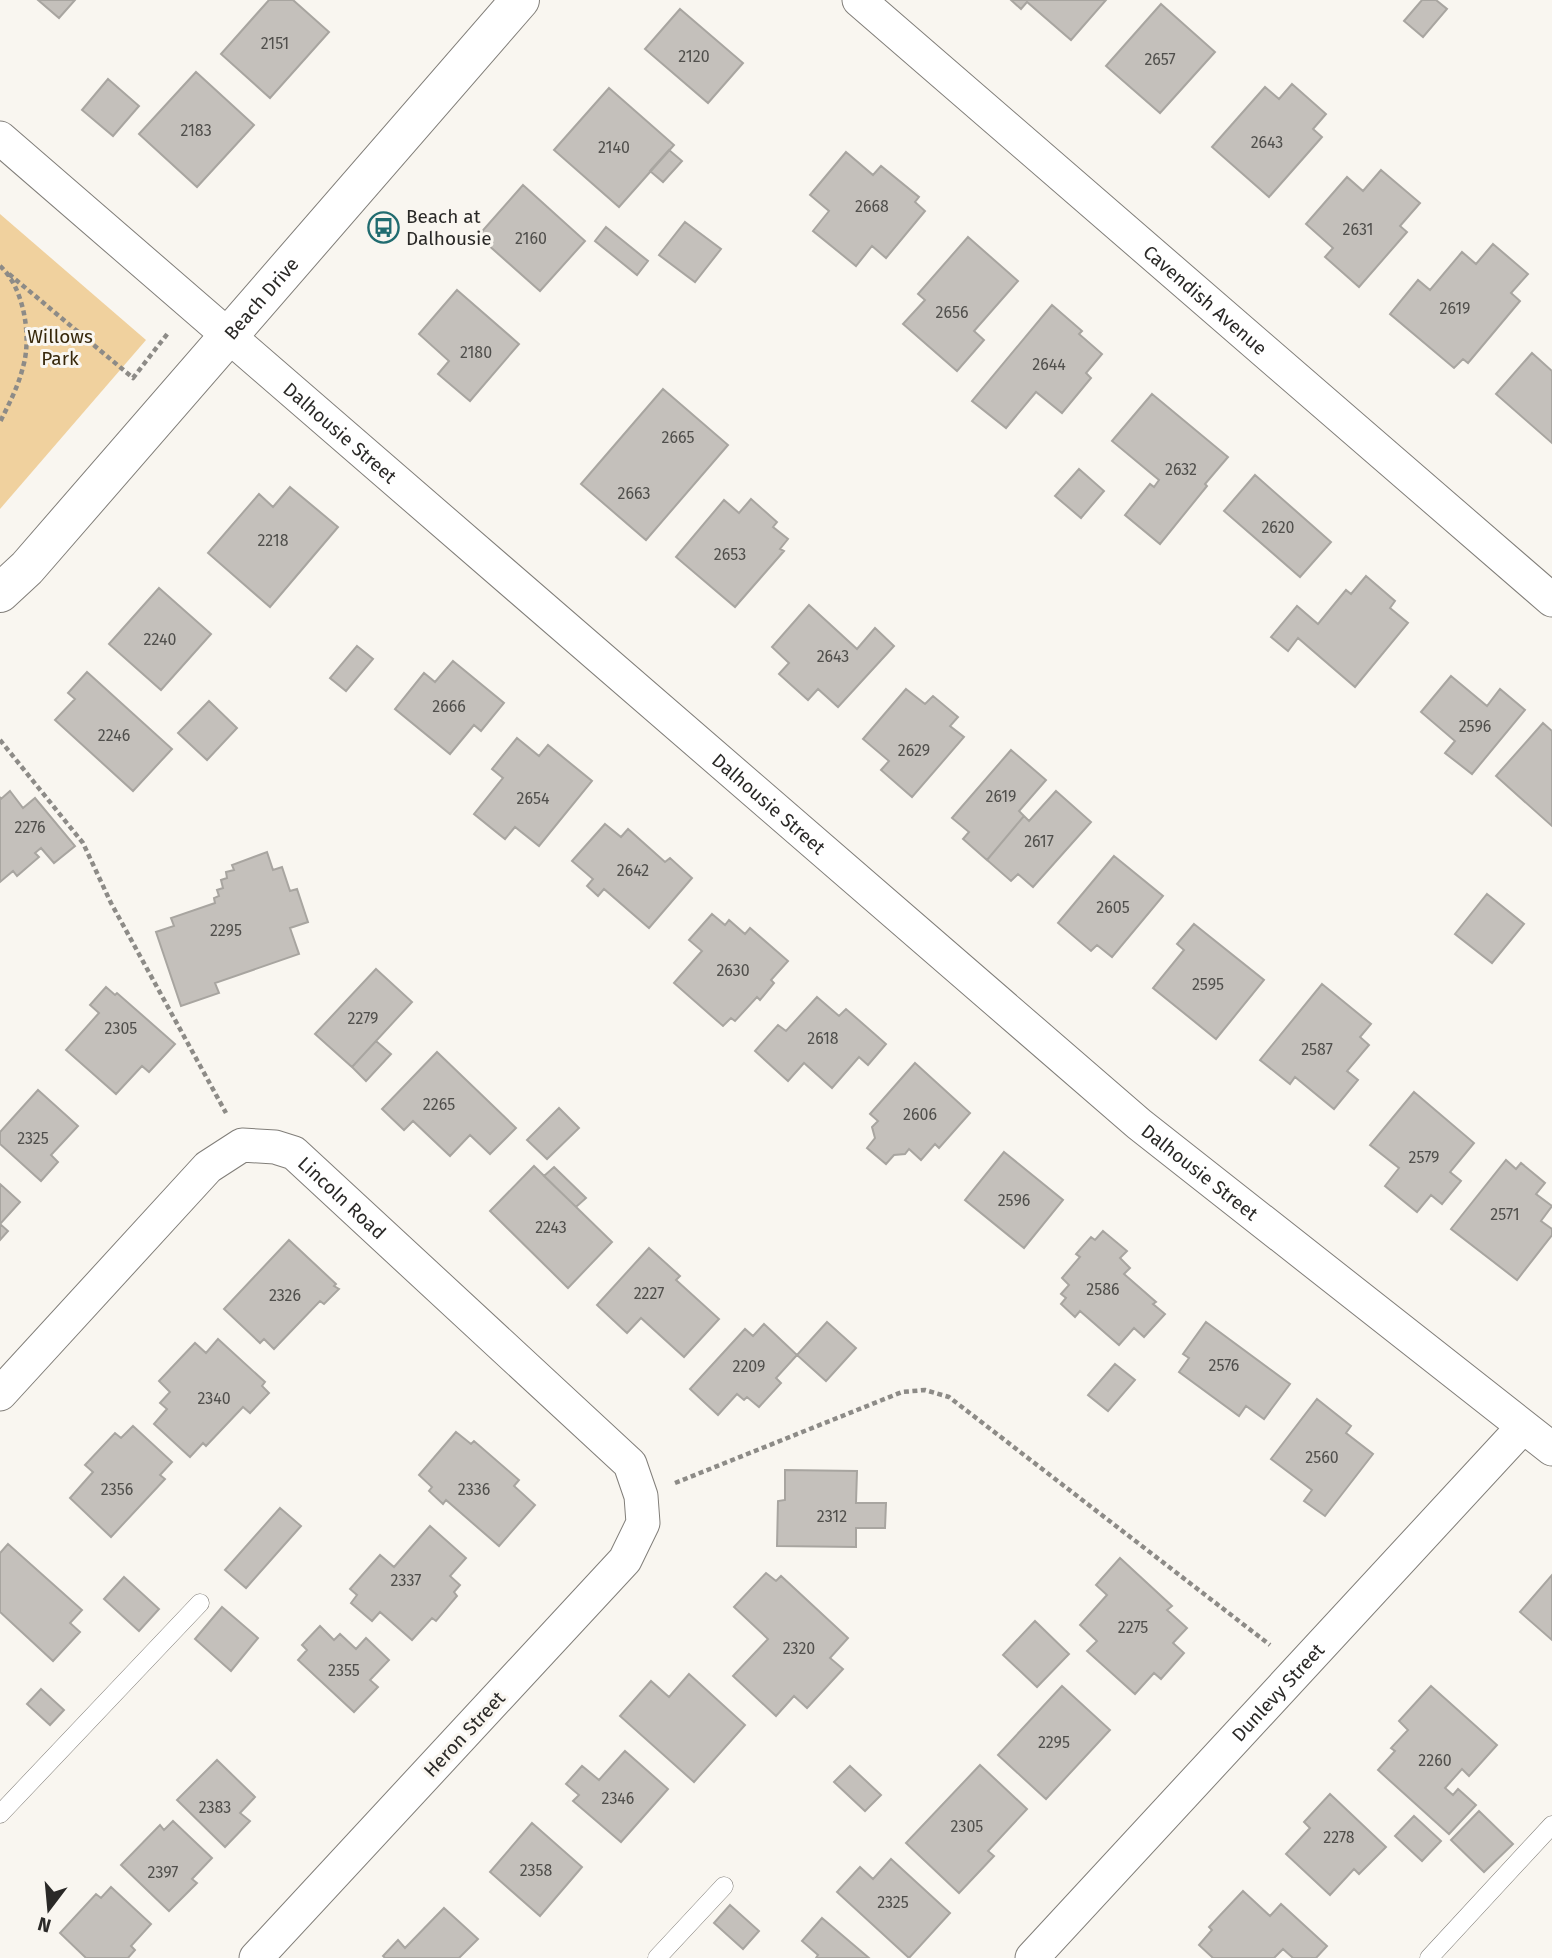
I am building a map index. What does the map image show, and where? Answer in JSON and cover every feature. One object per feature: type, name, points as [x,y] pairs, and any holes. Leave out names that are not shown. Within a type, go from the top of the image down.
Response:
[{"type":"main road","name":"Beach Drive","points":[[0,593],[27,568],[520,0]]},
{"type":"street","name":"Cavendish Avenue","points":[[859,0],[1552,600]]},
{"type":"street","name":"Dalhousie Street","points":[[0,138],[1139,1124],[1552,1449]]},
{"type":"street","points":[[0,1394],[208,1167],[242,1145]]},
{"type":"street","name":"Lincoln Road","points":[[242,1145],[275,1147],[294,1153],[630,1464],[641,1496]]},
{"type":"street","name":"Dunlevy Street","points":[[1032,1958],[1522,1427]]},
{"type":"street","name":"Heron Street","points":[[256,1958],[625,1560],[643,1523],[641,1496]]},
{"type":"lane","points":[[0,1814],[200,1603]]},
{"type":"lane","points":[[1429,1958],[1552,1825]]},
{"type":"lane","points":[[657,1958],[724,1886]]},
{"type":"path","points":[[0,266],[133,379],[169,333]]},
{"type":"path","points":[[0,422],[12,400],[24,364],[26,342],[22,304],[9,274]]},
{"type":"path","points":[[0,740],[83,843],[111,903],[242,1145]]},
{"type":"path","points":[[641,1496],[902,1392],[925,1390],[949,1397],[1299,1668]]},
{"type":"green space","name":"Willows Park","points":[[0,214],[146,340],[0,509]]},
{"type":"building","points":[[38,0],[75,0],[59,18]]},
{"type":"building","points":[[269,0],[293,0],[329,32],[270,98],[221,54]]},
{"type":"building","points":[[1011,0],[1106,0],[1071,40],[1027,2],[1021,9]]},
{"type":"building","points":[[1422,0],[1436,0],[1447,9],[1423,37],[1404,21]]},
{"type":"building","points":[[1161,4],[1215,52],[1160,113],[1106,66]]},
{"type":"building","points":[[680,9],[743,63],[708,103],[645,49]]},
{"type":"building","points":[[196,72],[254,125],[197,187],[139,134]]},
{"type":"building","points":[[108,79],[139,106],[113,136],[82,110]]},
{"type":"building","points":[[1292,84],[1326,114],[1313,129],[1322,137],[1269,197],[1212,147],[1265,87],[1279,99]]},
{"type":"building","points":[[609,88],[674,145],[619,207],[554,150]]},
{"type":"building","points":[[669,150],[682,161],[663,182],[650,171]]},
{"type":"building","points":[[846,152],[873,175],[881,166],[919,197],[915,202],[925,211],[886,258],[872,246],[856,266],[813,231],[829,211],[810,195]]},
{"type":"building","points":[[1381,170],[1420,203],[1400,226],[1407,232],[1359,287],[1325,257],[1333,248],[1306,224],[1347,177],[1363,191]]},
{"type":"building","points":[[523,185],[585,241],[540,291],[478,236]]},
{"type":"building","points":[[685,222],[721,249],[695,282],[659,255]]},
{"type":"building","points":[[606,227],[648,261],[637,275],[595,241]]},
{"type":"building","points":[[968,237],[1018,281],[974,331],[984,340],[957,371],[903,324],[925,300],[918,294]]},
{"type":"building","points":[[1493,244],[1528,274],[1511,293],[1520,301],[1468,363],[1463,359],[1454,368],[1390,314],[1418,280],[1430,290],[1462,252],[1476,264]]},
{"type":"building","points":[[457,290],[519,344],[470,401],[438,374],[449,361],[419,334]]},
{"type":"building","points":[[1052,305],[1082,331],[1079,334],[1102,354],[1086,373],[1091,378],[1062,413],[1036,392],[1006,428],[972,401]]},
{"type":"building","points":[[1532,353],[1552,371],[1552,443],[1496,394]]},
{"type":"building","points":[[663,389],[728,445],[646,540],[581,484]]},
{"type":"building","points":[[1152,394],[1228,457],[1160,544],[1125,515],[1150,484],[1154,487],[1159,480],[1112,441]]},
{"type":"building","points":[[1079,469],[1104,491],[1081,518],[1055,496]]},
{"type":"building","points":[[1255,475],[1331,542],[1300,577],[1224,511]]},
{"type":"building","points":[[290,487],[338,527],[270,607],[208,553],[259,494],[273,507]]},
{"type":"building","points":[[751,499],[777,522],[773,527],[788,539],[780,549],[784,551],[735,607],[676,557],[724,500],[739,513]]},
{"type":"building","points":[[1366,576],[1395,601],[1390,608],[1408,623],[1355,687],[1298,638],[1288,651],[1271,637],[1297,606],[1318,624],[1346,590],[1351,594]]},
{"type":"building","points":[[159,588],[211,634],[161,690],[109,644]]},
{"type":"building","points":[[809,605],[857,649],[875,628],[894,646],[838,707],[818,689],[808,700],[779,674],[789,663],[772,647]]},
{"type":"building","points":[[357,646],[373,659],[346,691],[330,678]]},
{"type":"building","points":[[453,661],[504,703],[481,731],[474,725],[450,754],[395,709],[424,673],[435,682]]},
{"type":"building","points":[[87,672],[172,749],[133,791],[55,720],[75,699],[68,693]]},
{"type":"building","points":[[1451,676],[1487,706],[1500,689],[1525,710],[1472,774],[1445,753],[1455,741],[1421,712]]},
{"type":"building","points":[[906,689],[925,704],[933,696],[958,717],[950,726],[964,737],[912,797],[881,770],[889,761],[863,739]]},
{"type":"building","points":[[209,701],[237,728],[207,760],[178,733]]},
{"type":"building","points":[[1543,723],[1552,731],[1552,826],[1496,776]]},
{"type":"building","points":[[517,738],[539,756],[548,745],[592,781],[539,846],[515,827],[505,839],[474,814],[503,778],[492,769]]},
{"type":"building","points":[[1011,750],[1046,780],[1019,811],[1024,816],[987,860],[963,839],[969,832],[952,818]]},
{"type":"building","points":[[10,791],[23,808],[35,798],[75,846],[54,863],[41,848],[35,853],[39,857],[17,876],[13,871],[0,882],[0,797],[1,799]]},
{"type":"building","points":[[1056,791],[1091,822],[1033,887],[1018,874],[1011,881],[987,860],[1024,816],[1029,821]]},
{"type":"building","points":[[605,824],[621,837],[628,829],[665,862],[670,858],[692,878],[649,928],[604,889],[598,896],[587,886],[593,879],[572,861]]},
{"type":"building","points":[[267,852],[273,870],[282,867],[290,891],[297,889],[308,922],[290,928],[299,954],[215,983],[219,993],[181,1006],[156,932],[174,926],[171,918],[215,903],[214,898],[219,896],[217,890],[223,888],[221,880],[227,878],[226,872],[234,870],[232,865]]},
{"type":"building","points":[[1114,856],[1163,896],[1112,957],[1097,945],[1091,951],[1058,923]]},
{"type":"building","points":[[1487,894],[1524,924],[1492,963],[1455,934]]},
{"type":"building","points":[[712,914],[725,925],[729,920],[745,934],[750,928],[788,961],[771,980],[774,983],[760,1000],[757,997],[735,1021],[731,1018],[723,1026],[674,983],[702,951],[689,940]]},
{"type":"building","points":[[1194,924],[1264,980],[1216,1039],[1153,988],[1184,950],[1177,944]]},
{"type":"building","points":[[376,969],[412,1002],[352,1067],[315,1034]]},
{"type":"building","points":[[1322,984],[1371,1024],[1360,1037],[1369,1045],[1347,1071],[1358,1080],[1334,1109],[1295,1077],[1290,1084],[1260,1060]]},
{"type":"building","points":[[106,987],[115,995],[117,993],[175,1044],[149,1072],[142,1066],[116,1094],[66,1050],[99,1013],[90,1005]]},
{"type":"building","points":[[817,997],[839,1016],[846,1009],[886,1044],[868,1065],[859,1057],[832,1088],[804,1063],[788,1081],[755,1051],[778,1025],[786,1031]]},
{"type":"building","points":[[376,1041],[391,1054],[366,1081],[352,1067]]},
{"type":"building","points":[[437,1052],[516,1128],[490,1154],[470,1135],[450,1156],[413,1121],[404,1130],[382,1109]]},
{"type":"building","points":[[915,1063],[970,1113],[939,1148],[935,1144],[921,1160],[909,1149],[905,1154],[894,1155],[886,1164],[867,1148],[875,1138],[872,1127],[878,1121],[870,1114]]},
{"type":"building","points":[[38,1090],[78,1126],[51,1155],[58,1162],[41,1181],[0,1144],[0,1132]]},
{"type":"building","points":[[1414,1092],[1474,1143],[1450,1172],[1461,1181],[1442,1204],[1431,1195],[1417,1212],[1385,1186],[1399,1168],[1370,1145]]},
{"type":"building","points":[[559,1108],[579,1128],[547,1159],[527,1140]]},
{"type":"building","points":[[1004,1152],[1063,1200],[1024,1248],[965,1200]]},
{"type":"building","points":[[1506,1160],[1516,1169],[1521,1163],[1545,1183],[1536,1194],[1552,1206],[1541,1221],[1552,1229],[1552,1235],[1517,1280],[1451,1229]]},
{"type":"building","points":[[534,1166],[612,1242],[568,1288],[490,1211]]},
{"type":"building","points":[[554,1167],[586,1198],[576,1207],[544,1176]]},
{"type":"building","points":[[0,1184],[20,1202],[0,1224]]},
{"type":"building","points":[[0,1224],[8,1231],[0,1240]]},
{"type":"building","points":[[1103,1231],[1127,1251],[1120,1258],[1130,1268],[1124,1274],[1156,1302],[1153,1304],[1165,1314],[1144,1337],[1134,1328],[1119,1345],[1080,1311],[1075,1317],[1061,1304],[1066,1298],[1061,1294],[1069,1285],[1062,1278],[1080,1257],[1076,1254],[1091,1237],[1095,1240]]},
{"type":"building","points":[[289,1240],[339,1289],[324,1304],[320,1301],[274,1349],[264,1339],[260,1343],[224,1309]]},
{"type":"building","points":[[649,1248],[680,1276],[676,1280],[719,1319],[684,1357],[641,1318],[627,1333],[597,1305]]},
{"type":"building","points":[[827,1322],[856,1348],[826,1381],[797,1355]]},
{"type":"building","points":[[1206,1322],[1290,1384],[1264,1419],[1246,1406],[1239,1416],[1179,1372],[1189,1358],[1183,1354]]},
{"type":"building","points":[[764,1324],[797,1355],[776,1378],[781,1383],[759,1407],[747,1397],[744,1400],[737,1394],[718,1415],[690,1389],[745,1329],[753,1336]]},
{"type":"building","points":[[218,1339],[265,1382],[262,1386],[269,1393],[250,1413],[243,1407],[206,1446],[203,1443],[190,1457],[154,1424],[167,1409],[160,1403],[170,1392],[159,1381],[195,1343],[206,1353]]},
{"type":"building","points":[[1115,1364],[1135,1380],[1108,1411],[1088,1395]]},
{"type":"building","points":[[1317,1399],[1351,1426],[1346,1433],[1373,1454],[1325,1516],[1304,1501],[1312,1490],[1271,1459]]},
{"type":"building","points":[[133,1426],[172,1462],[160,1475],[165,1479],[111,1537],[70,1498],[93,1472],[85,1465],[115,1433],[121,1438]]},
{"type":"building","points":[[456,1432],[471,1444],[474,1441],[519,1480],[514,1486],[535,1505],[499,1546],[446,1500],[443,1504],[429,1491],[432,1487],[419,1475]]},
{"type":"building","points":[[785,1470],[857,1471],[856,1503],[886,1503],[885,1528],[856,1528],[856,1547],[777,1546],[778,1501],[785,1500]]},
{"type":"building","points":[[280,1508],[301,1526],[246,1588],[225,1570]]},
{"type":"building","points":[[430,1526],[466,1558],[450,1576],[460,1585],[454,1592],[457,1596],[436,1621],[432,1618],[412,1640],[380,1612],[372,1621],[351,1603],[357,1595],[350,1589],[380,1555],[394,1567]]},
{"type":"building","points":[[8,1544],[82,1610],[70,1623],[80,1632],[53,1661],[0,1612],[0,1553]]},
{"type":"building","points":[[1120,1558],[1172,1606],[1167,1610],[1187,1628],[1173,1643],[1184,1653],[1161,1679],[1154,1673],[1135,1694],[1087,1651],[1097,1641],[1080,1625],[1107,1595],[1096,1585]]},
{"type":"building","points":[[766,1573],[776,1581],[781,1576],[848,1638],[830,1658],[843,1669],[807,1708],[794,1696],[776,1716],[733,1676],[768,1639],[734,1607]]},
{"type":"building","points":[[1552,1575],[1552,1640],[1520,1612]]},
{"type":"building","points":[[124,1577],[159,1609],[139,1631],[104,1599]]},
{"type":"building","points":[[222,1607],[258,1638],[231,1671],[195,1639]]},
{"type":"building","points":[[1035,1621],[1069,1654],[1037,1687],[1003,1655]]},
{"type":"building","points":[[320,1626],[334,1640],[340,1634],[356,1649],[366,1638],[389,1660],[370,1680],[378,1687],[354,1712],[298,1660],[307,1650],[302,1645]]},
{"type":"building","points":[[689,1674],[745,1725],[694,1782],[620,1716],[651,1681],[669,1697]]},
{"type":"building","points":[[1062,1686],[1110,1730],[1046,1799],[998,1755]]},
{"type":"building","points":[[1431,1686],[1497,1745],[1469,1776],[1462,1769],[1445,1788],[1453,1795],[1458,1789],[1476,1805],[1449,1834],[1378,1770],[1395,1751],[1391,1748],[1408,1730],[1399,1721]]},
{"type":"building","points":[[41,1689],[64,1710],[50,1725],[27,1704]]},
{"type":"building","points":[[625,1751],[668,1789],[621,1842],[573,1801],[579,1795],[566,1784],[582,1766],[599,1780]]},
{"type":"building","points":[[217,1760],[255,1797],[240,1813],[250,1821],[225,1847],[177,1800]]},
{"type":"building","points":[[980,1765],[1027,1809],[988,1851],[994,1856],[959,1893],[906,1843]]},
{"type":"building","points":[[850,1766],[881,1795],[865,1811],[834,1782]]},
{"type":"building","points":[[1330,1794],[1386,1847],[1359,1874],[1354,1869],[1330,1895],[1286,1854],[1310,1828],[1304,1822]]},
{"type":"building","points":[[1479,1811],[1513,1844],[1484,1872],[1451,1840]]},
{"type":"building","points":[[1414,1816],[1441,1841],[1422,1861],[1395,1836]]},
{"type":"building","points":[[173,1821],[212,1858],[192,1879],[197,1883],[169,1911],[121,1865],[160,1825],[164,1830]]},
{"type":"building","points":[[532,1823],[582,1867],[540,1916],[490,1872]]},
{"type":"building","points":[[891,1859],[950,1913],[909,1958],[837,1892],[860,1867],[873,1879]]},
{"type":"building","points":[[111,1887],[151,1924],[131,1946],[135,1950],[128,1958],[86,1958],[60,1933],[96,1894],[101,1898]]},
{"type":"building","points":[[1243,1891],[1270,1916],[1281,1904],[1327,1946],[1316,1958],[1293,1958],[1283,1949],[1274,1958],[1213,1958],[1199,1945],[1212,1930],[1209,1927]]},
{"type":"building","points":[[730,1905],[759,1931],[743,1949],[714,1923]]},
{"type":"building","points":[[444,1908],[478,1939],[459,1958],[383,1956],[398,1940],[405,1948]]},
{"type":"building","points":[[822,1918],[869,1958],[816,1958],[818,1955],[802,1941]]},
{"type":"place","name":"Beach at Dalhousie","points":[[383,227]]}]
